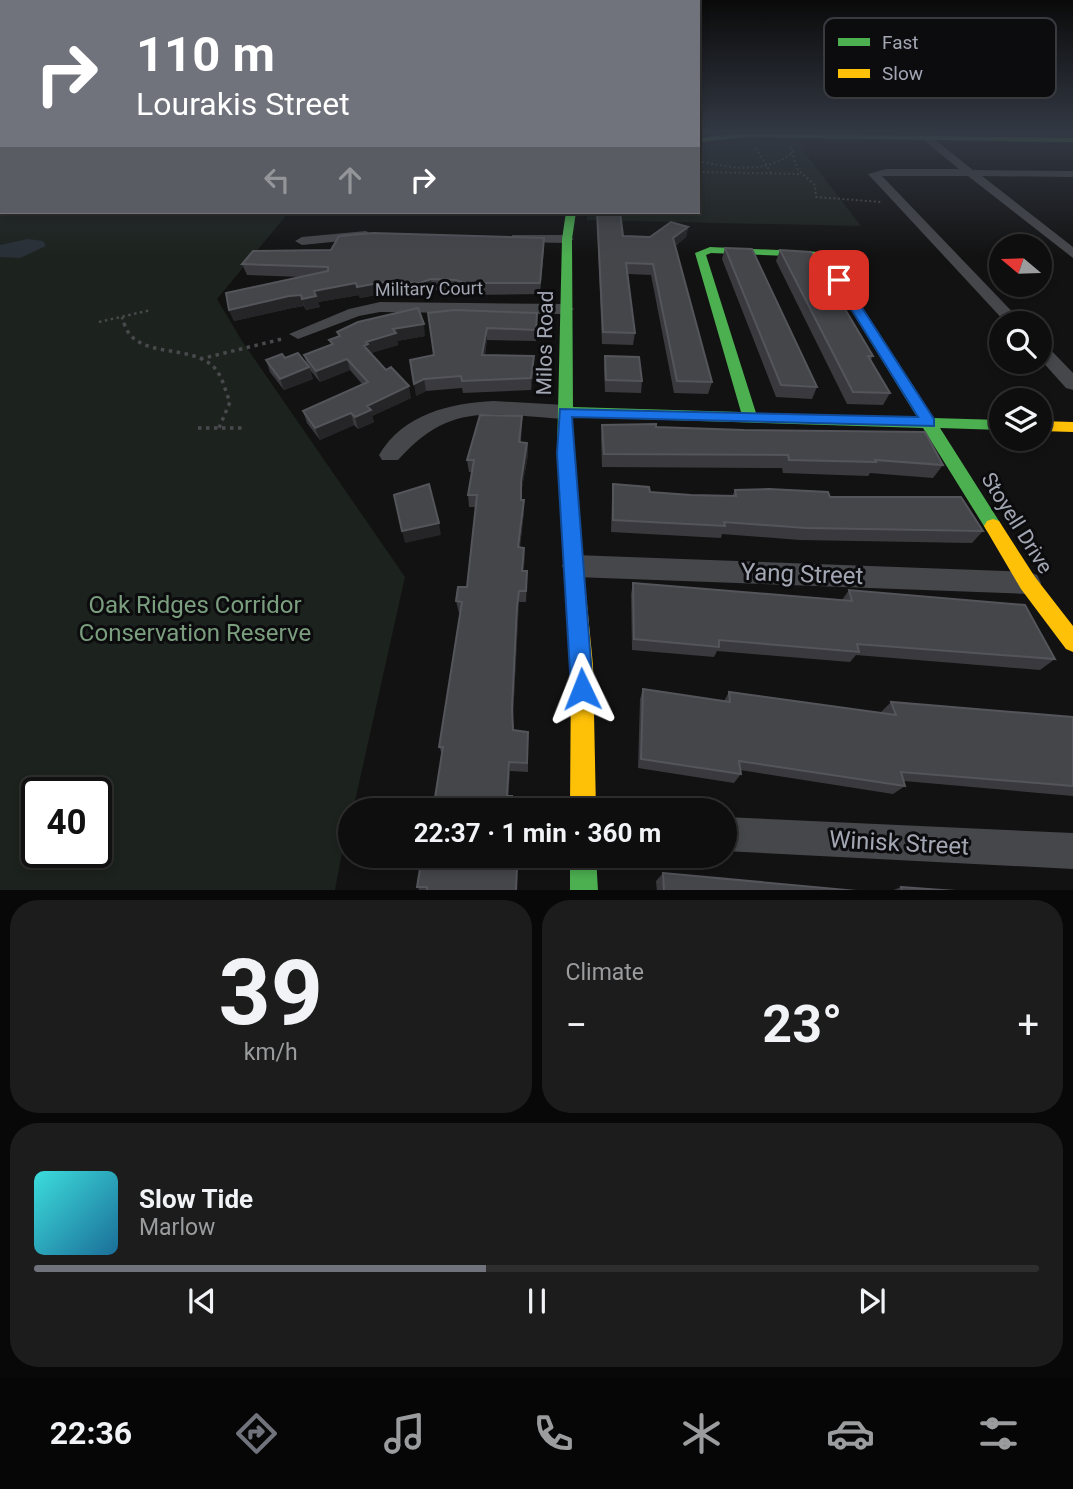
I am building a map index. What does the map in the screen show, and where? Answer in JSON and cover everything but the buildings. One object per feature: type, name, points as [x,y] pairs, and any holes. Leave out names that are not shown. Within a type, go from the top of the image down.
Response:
[{"type":"street","points":[[875,174],[874,176],[1004,311]]},
{"type":"street","points":[[971,174],[1073,254]]},
{"type":"street","points":[[1025,174],[1073,174]]},
{"type":"street","name":"Milos Road","points":[[571,214],[566,309],[566,477],[582,665],[583,798]]},
{"type":"street","points":[[302,241],[384,235]]},
{"type":"street","points":[[507,237],[568,239]]},
{"type":"street","name":"Stoyell Drive","points":[[750,417],[700,253],[806,251],[825,259],[1028,583],[1073,642]]},
{"type":"street","name":"Military Court","points":[[298,334],[355,312],[380,307],[566,309]]},
{"type":"street","points":[[1052,362],[1073,384]]},
{"type":"street","points":[[390,455],[412,432],[439,415],[479,410],[989,425]]},
{"type":"street","points":[[1052,426],[1073,427]]},
{"type":"street","name":"Yang Street","points":[[575,566],[1028,583]]},
{"type":"street","name":"Winisk Street","points":[[737,835],[1073,851]]},
{"type":"street","points":[[583,868],[584,890]]},
{"type":"path","points":[[786,174],[800,174],[815,185],[817,197],[901,202]]},
{"type":"path","points":[[99,322],[151,310]]},
{"type":"path","points":[[122,317],[127,334],[137,342],[200,359],[217,370],[230,402],[219,428]]},
{"type":"path","points":[[200,359],[298,334]]},
{"type":"path","points":[[198,428],[244,428]]},
{"type":"green space","points":[[700,174],[821,174],[861,226],[587,220],[587,214],[700,214]]},
{"type":"green space","name":"Oak Ridges Corridor Conservation Reserve","points":[[0,214],[287,214],[217,299],[242,341],[405,577],[356,798],[338,798],[339,868],[335,890],[0,890]]},
{"type":"shaded area","points":[[28,239],[43,241],[46,246],[20,258],[0,257],[0,245]]},
{"type":"traffic: fast","points":[[571,214],[567,239],[565,453],[577,604]]},
{"type":"traffic: fast","points":[[750,417],[700,253],[710,250],[817,254],[825,259],[993,526]]},
{"type":"traffic: fast","points":[[565,412],[989,425]]},
{"type":"traffic: fast","points":[[583,868],[584,890]]},
{"type":"traffic: slow","points":[[1052,426],[1073,427]]},
{"type":"traffic: slow","points":[[993,526],[1028,583],[1073,642]]},
{"type":"traffic: slow","points":[[577,604],[582,665],[583,798]]},
{"type":"route","points":[[582,689],[565,453],[565,412],[929,423],[839,280]]}]
